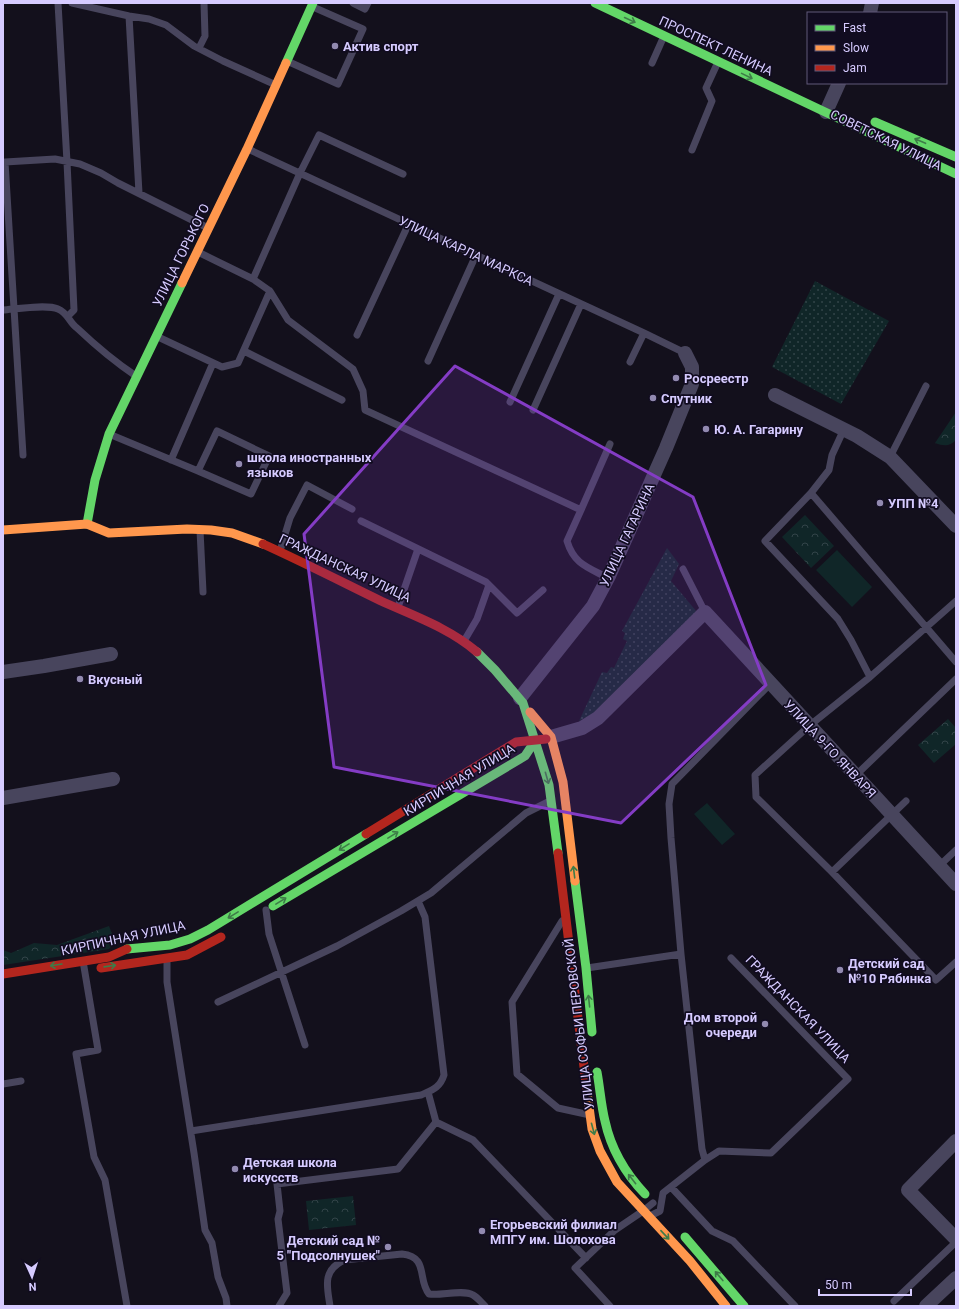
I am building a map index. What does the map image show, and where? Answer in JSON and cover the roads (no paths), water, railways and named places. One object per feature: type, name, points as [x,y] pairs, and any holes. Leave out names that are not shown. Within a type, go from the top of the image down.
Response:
[{"type":"street","name":"ПРОСПЕКТ ЛЕНИНА","points":[[594,3],[718,62],[830,104]]},
{"type":"street","name":"УЛИЦА ГОРЬКОГО","points":[[87,524],[95,480],[109,434],[247,149],[312,5]]},
{"type":"street","name":"СОВЕТСКАЯ УЛИЦА","points":[[839,84],[830,104],[956,174]]},
{"type":"street","name":"СОВЕТСКАЯ УЛИЦА","points":[[866,118],[956,157]]},
{"type":"street","name":"УЛИЦА ГАГАРИНА","points":[[521,701],[594,606],[608,578],[666,448],[692,384],[692,367],[685,353]]},
{"type":"street","points":[[775,395],[857,436],[890,457],[956,526]]},
{"type":"street","points":[[3,530],[87,524]]},
{"type":"street","name":"ГРАЖДАНСКАЯ УЛИЦА","points":[[87,524],[109,533],[200,529],[237,534],[280,551],[382,601],[444,629],[464,641],[495,670],[521,701],[535,741]]},
{"type":"street","points":[[535,741],[582,728],[598,718],[705,612]]},
{"type":"street","name":"УЛИЦА 9-ГО ЯНВАРЯ","points":[[705,612],[956,884]]},
{"type":"street","points":[[3,672],[111,654]]},
{"type":"street","name":"УЛИЦА СОФЬИ ПЕРОВСКОЙ","points":[[521,701],[551,737],[562,782],[586,968],[593,1042]]},
{"type":"street","name":"УЛИЦА СОФЬИ ПЕРОВСКОЙ","points":[[535,741],[544,766],[552,800],[592,1129],[607,1165],[617,1182],[690,1261],[726,1306]]},
{"type":"street","name":"КИРПИЧНАЯ УЛИЦА","points":[[263,912],[525,756],[535,741]]},
{"type":"street","name":"КИРПИЧНАЯ УЛИЦА","points":[[48,976],[84,966],[128,949],[170,945],[190,939],[208,930],[516,742],[535,741]]},
{"type":"street","points":[[3,798],[113,779]]},
{"type":"street","name":"КИРПИЧНАЯ УЛИЦА","points":[[3,974],[167,959],[187,955],[227,934]]},
{"type":"street","name":"УЛИЦА СОФЬИ ПЕРОВСКОЙ","points":[[596,1064],[606,1127],[615,1149],[629,1176],[662,1213]]},
{"type":"street","points":[[956,1141],[908,1190],[956,1240]]},
{"type":"street","points":[[680,1231],[744,1306]]},
{"type":"street","points":[[926,1306],[956,1278]]},
{"type":"lane","points":[[58,3],[74,310],[68,316]]},
{"type":"lane","points":[[72,3],[128,16],[149,19],[166,25],[199,48],[223,61],[276,85]]},
{"type":"lane","points":[[199,48],[205,36],[204,3]]},
{"type":"lane","points":[[353,3],[365,9],[368,3]]},
{"type":"lane","points":[[286,61],[338,84],[363,29],[312,5]]},
{"type":"lane","points":[[128,16],[139,193]]},
{"type":"lane","points":[[652,63],[664,36]]},
{"type":"lane","points":[[692,150],[712,101],[706,88],[718,62]]},
{"type":"lane","points":[[253,279],[300,173],[319,135],[403,174]]},
{"type":"lane","name":"УЛИЦА КАРЛА МАРКСА","points":[[247,149],[685,353]]},
{"type":"lane","points":[[23,455],[5,162],[55,159],[80,164],[101,173],[208,228]]},
{"type":"lane","points":[[357,335],[408,224]]},
{"type":"lane","points":[[197,252],[253,279],[270,291],[288,320],[352,369],[363,390],[365,410],[581,510]]},
{"type":"lane","points":[[428,361],[476,255]]},
{"type":"lane","points":[[156,336],[222,367],[238,363],[270,291]]},
{"type":"lane","points":[[510,402],[558,294]]},
{"type":"lane","points":[[533,410],[581,304]]},
{"type":"lane","points":[[3,310],[44,307],[57,309],[68,316],[75,327],[114,361],[136,376]]},
{"type":"lane","points":[[630,362],[644,333]]},
{"type":"lane","points":[[244,351],[342,400]]},
{"type":"lane","points":[[171,460],[213,363]]},
{"type":"lane","points":[[890,457],[926,386]]},
{"type":"lane","points":[[844,429],[832,455],[829,470],[810,493],[765,541],[838,618],[870,677]]},
{"type":"lane","points":[[109,434],[251,494],[269,456],[217,431],[198,471]]},
{"type":"lane","points":[[608,578],[576,560],[570,552],[567,541],[610,444]]},
{"type":"lane","points":[[280,551],[290,518],[307,484],[352,509]]},
{"type":"lane","points":[[810,493],[956,662]]},
{"type":"lane","points":[[361,521],[486,582],[517,613],[543,590]]},
{"type":"lane","points":[[200,529],[203,592]]},
{"type":"lane","points":[[398,607],[418,549]]},
{"type":"lane","points":[[683,569],[705,612]]},
{"type":"lane","points":[[464,641],[477,619],[489,585]]},
{"type":"lane","points":[[956,602],[870,677],[809,726],[755,775],[756,796],[936,980],[956,962]]},
{"type":"lane","points":[[855,776],[956,679]]},
{"type":"lane","points":[[610,1306],[575,1268],[615,1230],[646,1214],[662,1213],[663,1193],[705,1160],[681,954],[669,804],[672,784],[770,684]]},
{"type":"lane","points":[[218,1002],[281,971],[337,946],[418,901],[431,893],[526,814],[552,800]]},
{"type":"lane","points":[[832,872],[906,801]]},
{"type":"lane","points":[[939,866],[956,850]]},
{"type":"lane","points":[[191,1131],[420,1095],[434,1089],[442,1083],[444,1075],[425,916],[418,901]]},
{"type":"lane","points":[[263,912],[304,1045]]},
{"type":"lane","points":[[566,916],[512,1002],[517,1074],[558,1108],[590,1115]]},
{"type":"lane","points":[[586,968],[681,954]]},
{"type":"lane","name":"ГРАЖДАНСКАЯ УЛИЦА","points":[[705,1160],[719,1151],[771,1153],[848,1079],[731,958]]},
{"type":"lane","points":[[167,959],[167,982],[205,1230],[212,1243],[218,1277],[226,1298],[227,1306]]},
{"type":"lane","points":[[84,966],[98,1050],[76,1054],[94,1157],[105,1180],[127,1306]]},
{"type":"lane","points":[[3,1084],[21,1080]]},
{"type":"lane","points":[[428,1092],[436,1122],[473,1140],[586,1258]]},
{"type":"lane","points":[[279,1306],[287,1293],[278,1219],[280,1211],[277,1184],[398,1169],[436,1122]]},
{"type":"lane","points":[[671,1187],[712,1231],[733,1241],[795,1306]]},
{"type":"lane","points":[[646,1214],[652,1203]]},
{"type":"lane","points":[[894,1301],[956,1240]]},
{"type":"lane","points":[[330,1306],[327,1281],[329,1274],[336,1264],[344,1260],[402,1254],[410,1255],[417,1260],[422,1269],[425,1289],[429,1294],[436,1295],[467,1292],[474,1295],[484,1306]]},
{"type":"place","name":"Актив спорт","points":[[335,46]]},
{"type":"place","name":"Росреестр","points":[[676,378]]},
{"type":"place","name":"Спутник","points":[[653,398]]},
{"type":"place","name":"Ю. А. Гагарину","points":[[706,429]]},
{"type":"place","name":"школа иностранных языков","points":[[239,464]]},
{"type":"place","name":"УПП №4","points":[[880,503]]},
{"type":"place","name":"Вкусный","points":[[80,679]]},
{"type":"place","name":"Детский сад №10 Рябинка","points":[[840,970]]},
{"type":"place","name":"Дом второй очереди","points":[[765,1024]]},
{"type":"place","name":"Детская школа искусств","points":[[235,1169]]},
{"type":"place","name":"Егорьевский филиал МПГУ им. Шолохова","points":[[482,1231]]},
{"type":"place","name":"Детский сад № 5 \"Подсолнушек\"","points":[[388,1247]]}]
